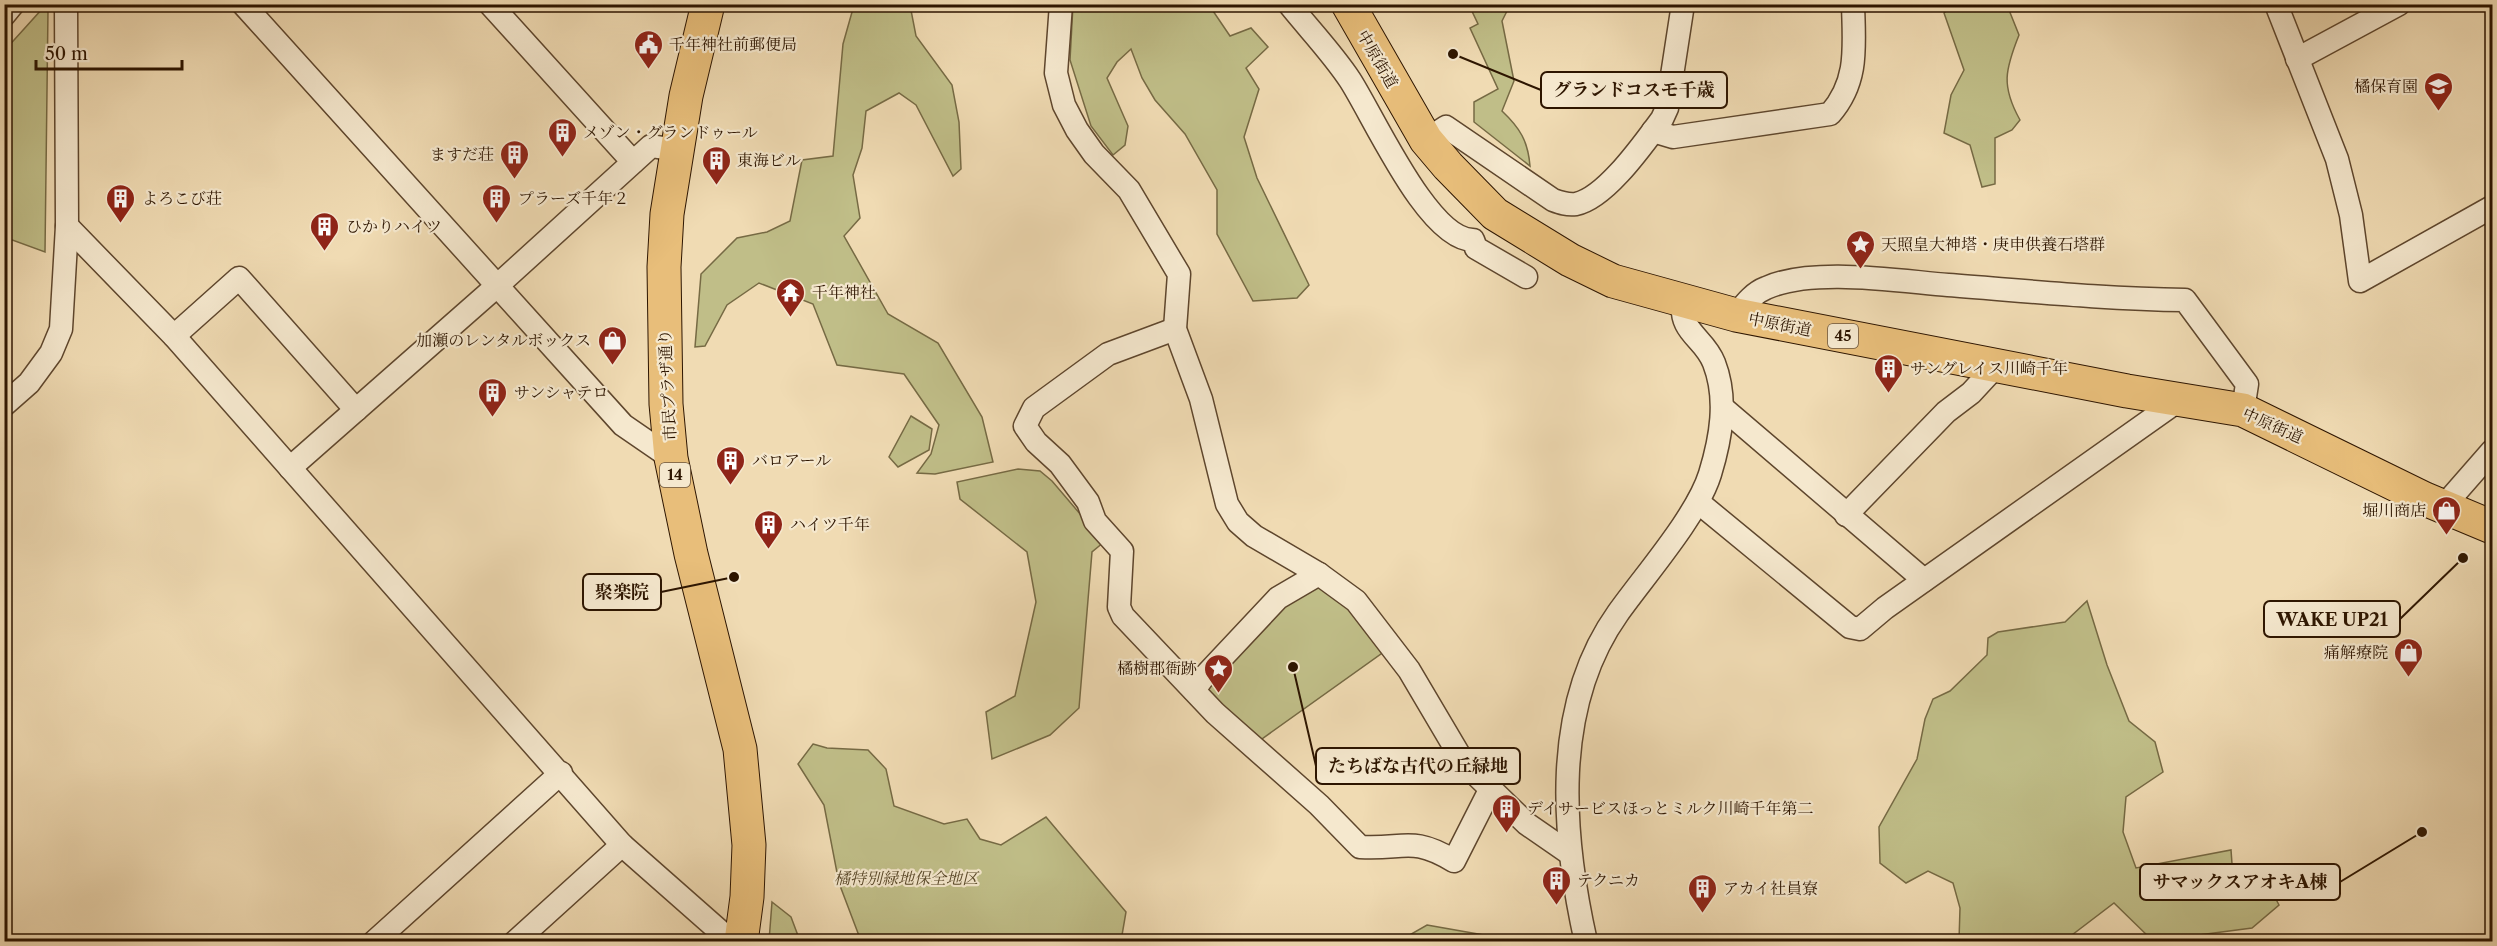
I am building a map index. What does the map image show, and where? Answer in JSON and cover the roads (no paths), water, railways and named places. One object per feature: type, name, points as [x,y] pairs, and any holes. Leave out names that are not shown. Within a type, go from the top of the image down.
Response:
[{"type":"main road","name":"市民プラザ通り","points":[[708,4],[676,150],[667,214],[664,267],[666,404],[671,458],[717,662],[740,749],[749,845],[747,897],[741,942]]},
{"type":"main road","name":"中原街道","points":[[1348,4],[1426,140],[1495,214],[1570,260],[1613,281],[1736,315],[1996,366],[2243,410],[2443,507],[2493,527]]},
{"type":"street","points":[[4,15],[14,4]]},
{"type":"street","points":[[4,405],[29,383],[51,353],[60,329],[67,226],[66,4]]},
{"type":"street","points":[[243,4],[623,425],[671,458]]},
{"type":"street","points":[[490,4],[633,162]]},
{"type":"street","points":[[1061,4],[1056,73],[1064,105],[1077,130],[1094,153],[1129,190],[1179,274],[1175,329],[1200,399],[1227,504],[1238,522],[1254,536],[1319,574],[1356,601],[1409,670],[1464,763],[1527,824],[1569,853]]},
{"type":"street","points":[[1289,4],[1349,79],[1430,214],[1462,240],[1473,240],[1495,214]]},
{"type":"street","points":[[1426,140],[1446,127],[1553,200],[1566,205],[1579,203],[1596,193],[1614,177],[1653,131],[1667,108],[1683,4]]},
{"type":"street","points":[[1653,131],[1673,137],[1830,114],[1849,87],[1853,68],[1854,4]]},
{"type":"street","points":[[2276,4],[2337,159],[2351,216],[2360,281],[2493,207]]},
{"type":"street","points":[[2297,59],[2399,4]]},
{"type":"street","points":[[290,468],[498,285],[651,146],[676,150]]},
{"type":"street","points":[[67,226],[174,336],[622,845],[732,942]]},
{"type":"street","points":[[1473,240],[1476,248],[1526,277]]},
{"type":"street","points":[[174,336],[239,278],[356,411]]},
{"type":"street","points":[[1736,315],[1754,294],[1767,287],[1806,278],[1870,279],[2127,299],[2186,300],[2247,384],[2243,410]]},
{"type":"street","points":[[1586,942],[1569,853],[1569,757],[1572,727],[1587,674],[1608,627],[1698,502],[1710,475],[1723,408],[1714,362],[1703,345],[1686,327],[1681,316],[1683,301]]},
{"type":"street","points":[[1175,329],[1108,354],[1034,408],[1025,426],[1036,442],[1060,464],[1088,502],[1095,521],[1122,551],[1119,608],[1123,616],[1215,713],[1319,806],[1360,847],[1412,844],[1433,848],[1454,861],[1490,790]]},
{"type":"street","points":[[1846,515],[1946,412],[1971,393],[1996,366]]},
{"type":"street","points":[[1698,502],[1850,627],[1860,628],[1924,580],[2179,400]]},
{"type":"street","points":[[1723,408],[1924,580]]},
{"type":"street","points":[[2443,507],[2493,451]]},
{"type":"street","points":[[1194,690],[1278,598],[1319,574]]},
{"type":"street","points":[[374,942],[561,773]]},
{"type":"street","points":[[515,942],[622,845]]},
{"type":"place","name":"グランドコスモ千歳","points":[[1453,54]]},
{"type":"place","name":"千年神社前郵便局","points":[[648,70]]},
{"type":"place","name":"橘保育園","points":[[2439,112]]},
{"type":"place","name":"メゾン・グランドゥール","points":[[562,158]]},
{"type":"place","name":"ますだ荘","points":[[515,180]]},
{"type":"place","name":"東海ビル","points":[[716,186]]},
{"type":"place","name":"よろこび荘","points":[[121,224]]},
{"type":"place","name":"プラーズ千年２","points":[[497,224]]},
{"type":"place","name":"ひかりハイツ","points":[[325,252]]},
{"type":"place","name":"天照皇大神塔・庚申供養石塔群","points":[[1860,270]]},
{"type":"place","name":"千年神社","points":[[791,318]]},
{"type":"place","name":"加瀬のレンタルボックス","points":[[612,366]]},
{"type":"place","name":"サングレイス川崎千年","points":[[1889,394]]},
{"type":"place","name":"サンシャテロ","points":[[493,418]]},
{"type":"place","name":"バロアール","points":[[731,486]]},
{"type":"place","name":"堀川商店","points":[[2447,536]]},
{"type":"place","name":"ハイツ千年","points":[[769,550]]},
{"type":"place","name":"WAKE UP21","points":[[2463,558]]},
{"type":"place","name":"聚楽院","points":[[734,577]]},
{"type":"place","name":"たちばな古代の丘緑地","points":[[1293,667]]},
{"type":"place","name":"痛解療院","points":[[2409,678]]},
{"type":"place","name":"橘樹郡衙跡","points":[[1218,694]]},
{"type":"place","name":"サマックスアオキA棟","points":[[2422,832]]},
{"type":"place","name":"デイサービスほっとミルク川崎千年第二","points":[[1506,834]]},
{"type":"place","name":"テクニカ","points":[[1556,906]]},
{"type":"place","name":"アカイ社員寮","points":[[1702,914]]},
{"type":"park label","name":"橘特別緑地保全地区","points":[[906,878]]}]
